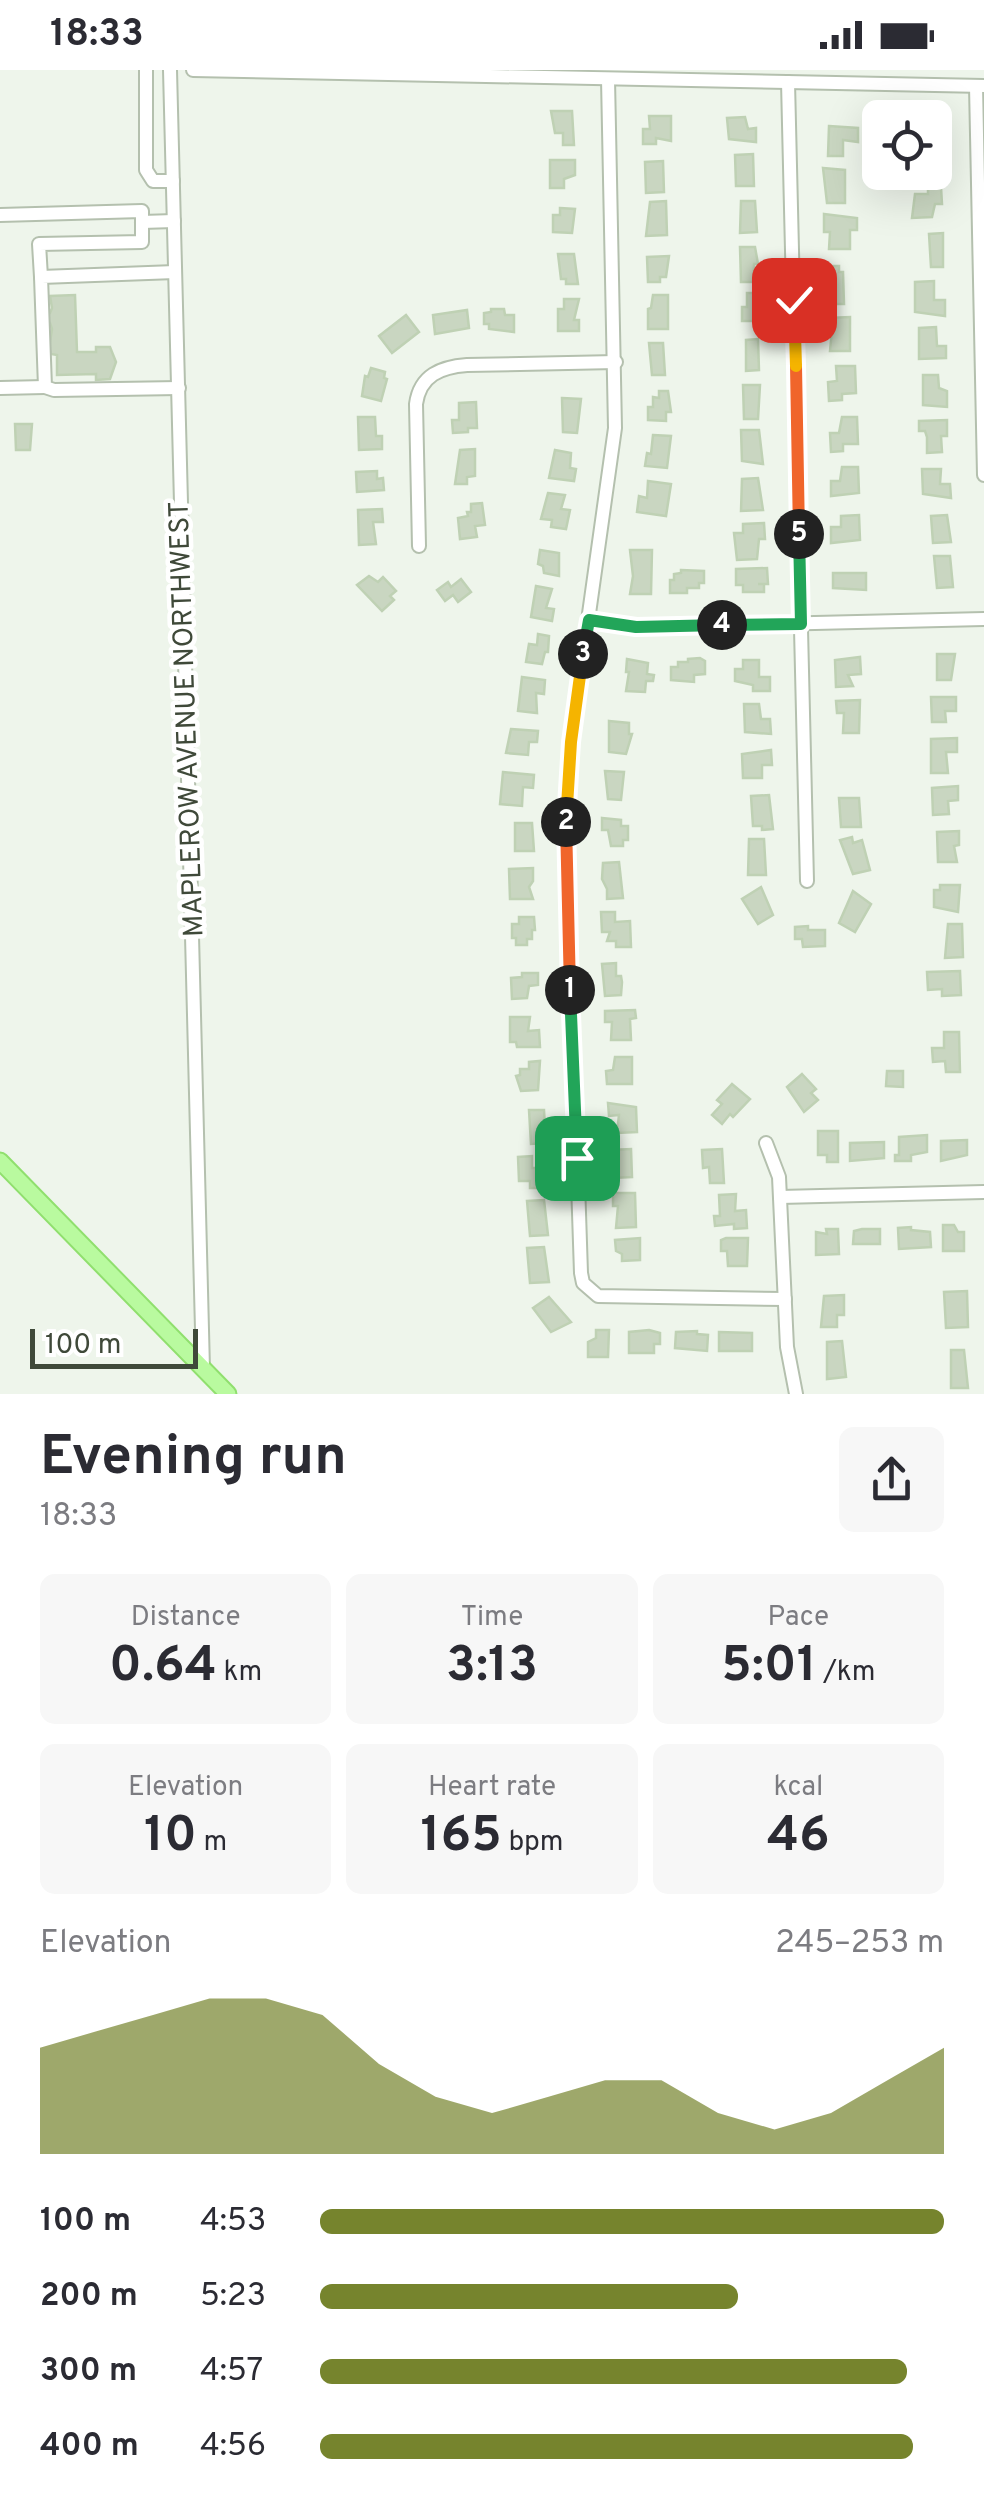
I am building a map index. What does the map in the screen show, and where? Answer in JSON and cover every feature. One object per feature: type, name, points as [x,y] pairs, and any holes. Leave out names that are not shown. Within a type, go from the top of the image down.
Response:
[{"type":"main road","points":[[0,1161],[228,1394]]},
{"type":"street","points":[[146,70],[146,170],[153,181],[173,181]]},
{"type":"street","name":"MAPLEROW AVENUE NORTHWEST","points":[[170,70],[203,1369]]},
{"type":"street","points":[[193,70],[980,86],[984,476]]},
{"type":"street","points":[[608,78],[616,362],[613,448],[571,742],[565,860],[583,1283],[598,1296],[785,1300]]},
{"type":"street","points":[[788,82],[807,882]]},
{"type":"street","points":[[0,215],[142,211],[142,242],[40,244],[45,387]]},
{"type":"street","points":[[142,222],[174,221]]},
{"type":"street","points":[[41,277],[175,272]]},
{"type":"street","points":[[420,546],[416,404],[427,378],[444,368],[468,364],[616,362]]},
{"type":"street","points":[[0,388],[178,388]]},
{"type":"street","points":[[589,620],[646,627],[984,619]]},
{"type":"street","points":[[766,1143],[778,1173],[787,1347],[796,1394]]},
{"type":"street","points":[[780,1197],[984,1192]]},
{"type":"building","points":[[551,111],[572,111],[574,145],[563,145],[563,133],[555,133]]},
{"type":"building","points":[[649,116],[671,116],[671,141],[656,138],[656,144],[643,144],[643,129],[650,129]]},
{"type":"building","points":[[745,117],[748,129],[756,128],[756,142],[729,139],[727,118]]},
{"type":"building","points":[[829,126],[858,128],[858,142],[843,140],[843,156],[828,156]]},
{"type":"building","points":[[753,154],[754,186],[736,186],[735,155]]},
{"type":"building","points":[[550,160],[575,160],[575,175],[564,179],[564,188],[550,188]]},
{"type":"building","points":[[663,161],[664,192],[646,193],[645,162]]},
{"type":"building","points":[[823,168],[845,170],[845,203],[827,203]]},
{"type":"building","points":[[928,190],[941,190],[942,204],[935,204],[932,217],[912,218],[915,194],[928,194]]},
{"type":"building","points":[[666,201],[667,235],[646,236],[650,202]]},
{"type":"building","points":[[741,201],[755,201],[757,232],[740,233]]},
{"type":"building","points":[[560,208],[575,209],[572,233],[553,232],[553,215],[560,215]]},
{"type":"building","points":[[824,214],[857,218],[857,230],[850,230],[850,249],[829,249],[830,232],[824,232]]},
{"type":"building","points":[[943,233],[943,267],[931,267],[929,234]]},
{"type":"building","points":[[740,247],[755,247],[758,264],[754,264],[753,282],[741,282]]},
{"type":"building","points":[[558,254],[574,254],[578,284],[566,284],[566,279],[561,279]]},
{"type":"building","points":[[669,256],[666,277],[660,277],[660,282],[648,282],[647,257]]},
{"type":"building","points":[[825,266],[839,266],[839,272],[843,272],[844,304],[829,304]]},
{"type":"building","points":[[934,281],[934,300],[945,300],[945,316],[915,312],[915,282]]},
{"type":"building","points":[[747,293],[759,293],[757,321],[742,321]]},
{"type":"building","points":[[75,295],[77,352],[110,347],[116,362],[110,379],[96,380],[96,374],[57,375],[57,355],[51,354],[49,348],[52,329],[46,323],[46,313],[52,308],[50,296]]},
{"type":"building","points":[[653,295],[668,295],[668,329],[648,329]]},
{"type":"building","points":[[564,299],[579,299],[574,320],[579,320],[579,331],[558,331],[558,309],[564,309]]},
{"type":"building","points":[[504,309],[505,315],[514,315],[514,332],[489,329],[489,324],[484,324],[484,313]]},
{"type":"building","points":[[467,310],[469,328],[435,334],[433,315]]},
{"type":"building","points":[[406,315],[419,332],[392,353],[379,336]]},
{"type":"building","points":[[850,317],[850,351],[830,351],[832,330],[828,331],[828,318]]},
{"type":"building","points":[[936,327],[937,346],[946,346],[946,358],[919,359],[919,328]]},
{"type":"building","points":[[758,339],[759,370],[746,371],[746,340]]},
{"type":"building","points":[[649,343],[663,343],[665,375],[652,375]]},
{"type":"building","points":[[836,366],[855,366],[856,393],[842,394],[842,400],[829,401],[828,382],[837,381]]},
{"type":"building","points":[[371,368],[385,372],[381,401],[362,396],[365,376]]},
{"type":"building","points":[[923,375],[938,375],[939,388],[947,391],[947,407],[923,405]]},
{"type":"building","points":[[743,385],[760,385],[758,419],[744,419]]},
{"type":"building","points":[[659,391],[668,391],[671,412],[666,412],[666,421],[648,420],[648,407],[653,407],[653,397],[659,398]]},
{"type":"building","points":[[562,398],[581,399],[577,433],[563,432]]},
{"type":"building","points":[[476,402],[477,428],[453,433],[452,420],[459,420],[459,403]]},
{"type":"building","points":[[358,417],[375,417],[376,436],[382,436],[382,449],[359,450]]},
{"type":"building","points":[[842,417],[857,417],[858,444],[843,444],[843,451],[831,452],[830,433],[839,433]]},
{"type":"building","points":[[947,420],[947,436],[941,436],[942,452],[927,453],[927,437],[925,431],[919,431],[919,421]]},
{"type":"building","points":[[15,424],[32,424],[30,450],[16,450]]},
{"type":"building","points":[[741,430],[759,430],[763,464],[742,461]]},
{"type":"building","points":[[653,435],[671,436],[667,468],[645,466]]},
{"type":"building","points":[[475,449],[475,476],[467,477],[467,484],[455,484],[460,450]]},
{"type":"building","points":[[555,450],[571,453],[570,468],[576,469],[574,481],[549,478]]},
{"type":"building","points":[[842,467],[858,467],[859,493],[831,496],[831,481],[840,481]]},
{"type":"building","points":[[922,469],[941,469],[940,484],[950,484],[951,498],[923,494]]},
{"type":"building","points":[[377,471],[377,479],[383,478],[384,490],[357,492],[356,472]]},
{"type":"building","points":[[758,478],[763,510],[741,511],[742,479]]},
{"type":"building","points":[[648,481],[671,484],[666,516],[637,512],[639,496],[647,498]]},
{"type":"building","points":[[548,493],[565,495],[561,509],[570,510],[566,529],[551,527],[552,520],[541,519]]},
{"type":"building","points":[[482,503],[485,525],[475,526],[477,537],[460,539],[458,518],[468,516],[471,504]]},
{"type":"building","points":[[382,509],[383,522],[373,522],[376,544],[359,545],[358,510]]},
{"type":"building","points":[[859,515],[860,540],[831,543],[831,527],[841,527],[841,516]]},
{"type":"building","points":[[947,515],[951,542],[933,543],[931,516]]},
{"type":"building","points":[[764,523],[765,539],[759,539],[757,559],[737,560],[734,533],[743,533],[743,524]]},
{"type":"building","points":[[540,550],[559,553],[559,576],[544,573],[543,566],[538,564]]},
{"type":"building","points":[[630,550],[652,550],[651,594],[630,594]]},
{"type":"building","points":[[934,556],[950,556],[953,587],[937,588]]},
{"type":"building","points":[[767,568],[768,584],[764,584],[764,592],[743,592],[743,585],[736,585],[736,569]]},
{"type":"building","points":[[681,570],[704,571],[704,583],[699,583],[699,588],[687,588],[687,593],[670,593],[670,580]]},
{"type":"building","points":[[833,573],[866,573],[866,590],[833,588]]},
{"type":"building","points":[[369,576],[378,582],[383,577],[396,591],[390,596],[394,600],[382,611],[357,585]]},
{"type":"building","points":[[461,579],[471,592],[458,602],[453,595],[445,601],[437,590],[448,582],[451,587]]},
{"type":"building","points":[[536,586],[552,589],[546,608],[554,609],[552,621],[531,617]]},
{"type":"building","points":[[538,634],[549,636],[548,652],[542,664],[526,662],[529,644],[537,645]]},
{"type":"building","points":[[937,654],[955,654],[951,680],[937,680]]},
{"type":"building","points":[[860,657],[861,674],[848,675],[853,686],[836,687],[835,660]]},
{"type":"building","points":[[700,658],[705,661],[705,674],[694,675],[694,682],[671,680],[671,667]]},
{"type":"building","points":[[627,659],[648,663],[647,674],[654,675],[653,681],[646,681],[645,692],[626,691]]},
{"type":"building","points":[[743,660],[759,660],[759,677],[770,677],[770,691],[753,691],[753,685],[735,681],[735,669],[743,669]]},
{"type":"building","points":[[522,677],[545,680],[544,694],[536,693],[537,713],[518,711]]},
{"type":"building","points":[[931,697],[956,697],[956,711],[945,711],[946,722],[932,722]]},
{"type":"building","points":[[860,700],[859,733],[843,733],[844,713],[837,713],[836,701]]},
{"type":"building","points":[[744,704],[759,704],[761,719],[770,719],[771,734],[745,732]]},
{"type":"building","points":[[609,721],[629,723],[632,734],[626,754],[609,752]]},
{"type":"building","points":[[511,729],[538,731],[537,742],[529,742],[528,755],[506,753]]},
{"type":"building","points":[[957,738],[957,752],[946,752],[948,773],[931,773],[931,739]]},
{"type":"building","points":[[771,750],[772,765],[762,765],[762,778],[743,778],[742,754]]},
{"type":"building","points":[[605,771],[624,772],[621,800],[608,799]]},
{"type":"building","points":[[503,772],[534,775],[533,788],[523,787],[522,806],[500,804]]},
{"type":"building","points":[[958,786],[958,800],[948,801],[949,814],[933,815],[932,788]]},
{"type":"building","points":[[769,795],[773,829],[762,830],[762,826],[753,826],[751,796]]},
{"type":"building","points":[[839,798],[859,798],[861,827],[841,827]]},
{"type":"building","points":[[602,818],[621,820],[621,826],[628,826],[628,840],[623,840],[623,846],[611,846],[608,830],[602,830]]},
{"type":"building","points":[[515,823],[532,823],[534,851],[515,851]]},
{"type":"building","points":[[959,831],[959,845],[954,846],[957,862],[938,862],[937,832]]},
{"type":"building","points":[[852,837],[853,843],[862,840],[870,870],[853,874],[840,840]]},
{"type":"building","points":[[749,839],[764,839],[766,875],[748,875]]},
{"type":"building","points":[[619,862],[623,898],[607,899],[603,863]]},
{"type":"building","points":[[533,868],[529,887],[533,899],[510,899],[509,869]]},
{"type":"building","points":[[940,885],[960,885],[958,912],[934,907],[934,890],[940,890]]},
{"type":"building","points":[[761,887],[773,915],[758,924],[742,899]]},
{"type":"building","points":[[853,891],[871,904],[855,932],[839,923]]},
{"type":"building","points":[[601,912],[615,912],[615,922],[630,921],[631,947],[616,947],[616,941],[607,941],[610,932],[602,932]]},
{"type":"building","points":[[519,917],[534,917],[535,930],[527,945],[516,945],[516,938],[512,938],[512,924],[519,924]]},
{"type":"building","points":[[948,924],[962,924],[963,957],[945,958]]},
{"type":"building","points":[[808,926],[808,930],[825,930],[825,946],[803,947],[802,939],[795,939],[795,927]]},
{"type":"building","points":[[616,963],[621,995],[605,996],[602,964]]},
{"type":"building","points":[[960,971],[961,995],[942,996],[942,989],[928,990],[927,972]]},
{"type":"building","points":[[522,973],[538,973],[538,985],[529,986],[527,998],[512,999],[511,978],[522,977]]},
{"type":"building","points":[[635,1010],[636,1018],[630,1019],[631,1040],[611,1040],[612,1022],[605,1022],[605,1011]]},
{"type":"building","points":[[510,1017],[530,1017],[528,1031],[539,1030],[540,1047],[517,1047],[516,1042],[510,1042]]},
{"type":"building","points":[[944,1032],[959,1032],[960,1072],[946,1072],[945,1061],[933,1062],[932,1048],[944,1048]]},
{"type":"building","points":[[615,1057],[632,1057],[632,1084],[607,1084],[606,1071],[613,1070]]},
{"type":"building","points":[[540,1061],[538,1090],[521,1091],[516,1076],[520,1069],[529,1069],[529,1062]]},
{"type":"building","points":[[887,1071],[903,1071],[903,1087],[886,1086]]},
{"type":"building","points":[[802,1074],[816,1089],[811,1093],[818,1100],[804,1112],[787,1087]]},
{"type":"building","points":[[732,1084],[750,1099],[722,1124],[712,1115],[722,1104],[717,1100]]},
{"type":"building","points":[[608,1103],[636,1107],[637,1132],[617,1133],[619,1115],[609,1116]]},
{"type":"building","points":[[529,1110],[544,1110],[544,1143],[531,1144]]},
{"type":"building","points":[[818,1131],[838,1131],[838,1162],[827,1162],[827,1155],[818,1155]]},
{"type":"building","points":[[927,1135],[927,1152],[911,1155],[911,1161],[895,1161],[899,1137]]},
{"type":"building","points":[[967,1140],[967,1155],[941,1161],[941,1141]]},
{"type":"building","points":[[884,1142],[884,1158],[850,1161],[850,1143]]},
{"type":"building","points":[[631,1149],[632,1177],[612,1178],[610,1150]]},
{"type":"building","points":[[722,1149],[724,1183],[710,1183],[709,1167],[703,1168],[702,1150]]},
{"type":"building","points":[[532,1156],[532,1168],[544,1168],[545,1188],[530,1188],[530,1181],[519,1181],[518,1157]]},
{"type":"building","points":[[613,1193],[635,1193],[636,1227],[616,1228],[618,1206],[613,1206]]},
{"type":"building","points":[[736,1194],[735,1211],[746,1210],[747,1228],[734,1229],[734,1224],[715,1226],[714,1216],[720,1216],[719,1195]]},
{"type":"building","points":[[544,1200],[548,1235],[530,1236],[527,1201]]},
{"type":"building","points":[[943,1225],[954,1225],[958,1232],[964,1232],[964,1251],[943,1251]]},
{"type":"building","points":[[898,1228],[930,1232],[931,1247],[899,1249]]},
{"type":"building","points":[[826,1229],[838,1229],[839,1254],[816,1255],[816,1232],[827,1234]]},
{"type":"building","points":[[880,1229],[880,1244],[853,1244],[854,1231]]},
{"type":"building","points":[[640,1238],[640,1260],[622,1261],[615,1240]]},
{"type":"building","points":[[748,1238],[747,1266],[728,1266],[727,1251],[721,1251],[721,1240]]},
{"type":"building","points":[[544,1247],[549,1282],[530,1283],[527,1248]]},
{"type":"building","points":[[967,1291],[968,1327],[946,1328],[944,1292]]},
{"type":"building","points":[[844,1295],[844,1315],[837,1315],[837,1327],[821,1327],[824,1296]]},
{"type":"building","points":[[549,1297],[571,1322],[551,1332],[533,1308]]},
{"type":"building","points":[[596,1330],[609,1330],[608,1357],[588,1357],[588,1342],[596,1338]]},
{"type":"building","points":[[629,1332],[660,1333],[660,1344],[654,1344],[654,1353],[629,1353]]},
{"type":"building","points":[[676,1332],[708,1335],[707,1351],[675,1348]]},
{"type":"building","points":[[719,1332],[752,1333],[752,1351],[719,1351]]},
{"type":"building","points":[[842,1341],[846,1377],[827,1379],[827,1342]]},
{"type":"building","points":[[951,1350],[964,1350],[968,1388],[951,1388]]},
{"type":"route","points":[[577,1158],[566,820],[571,742],[589,620],[646,627],[801,624],[794,300]]}]
